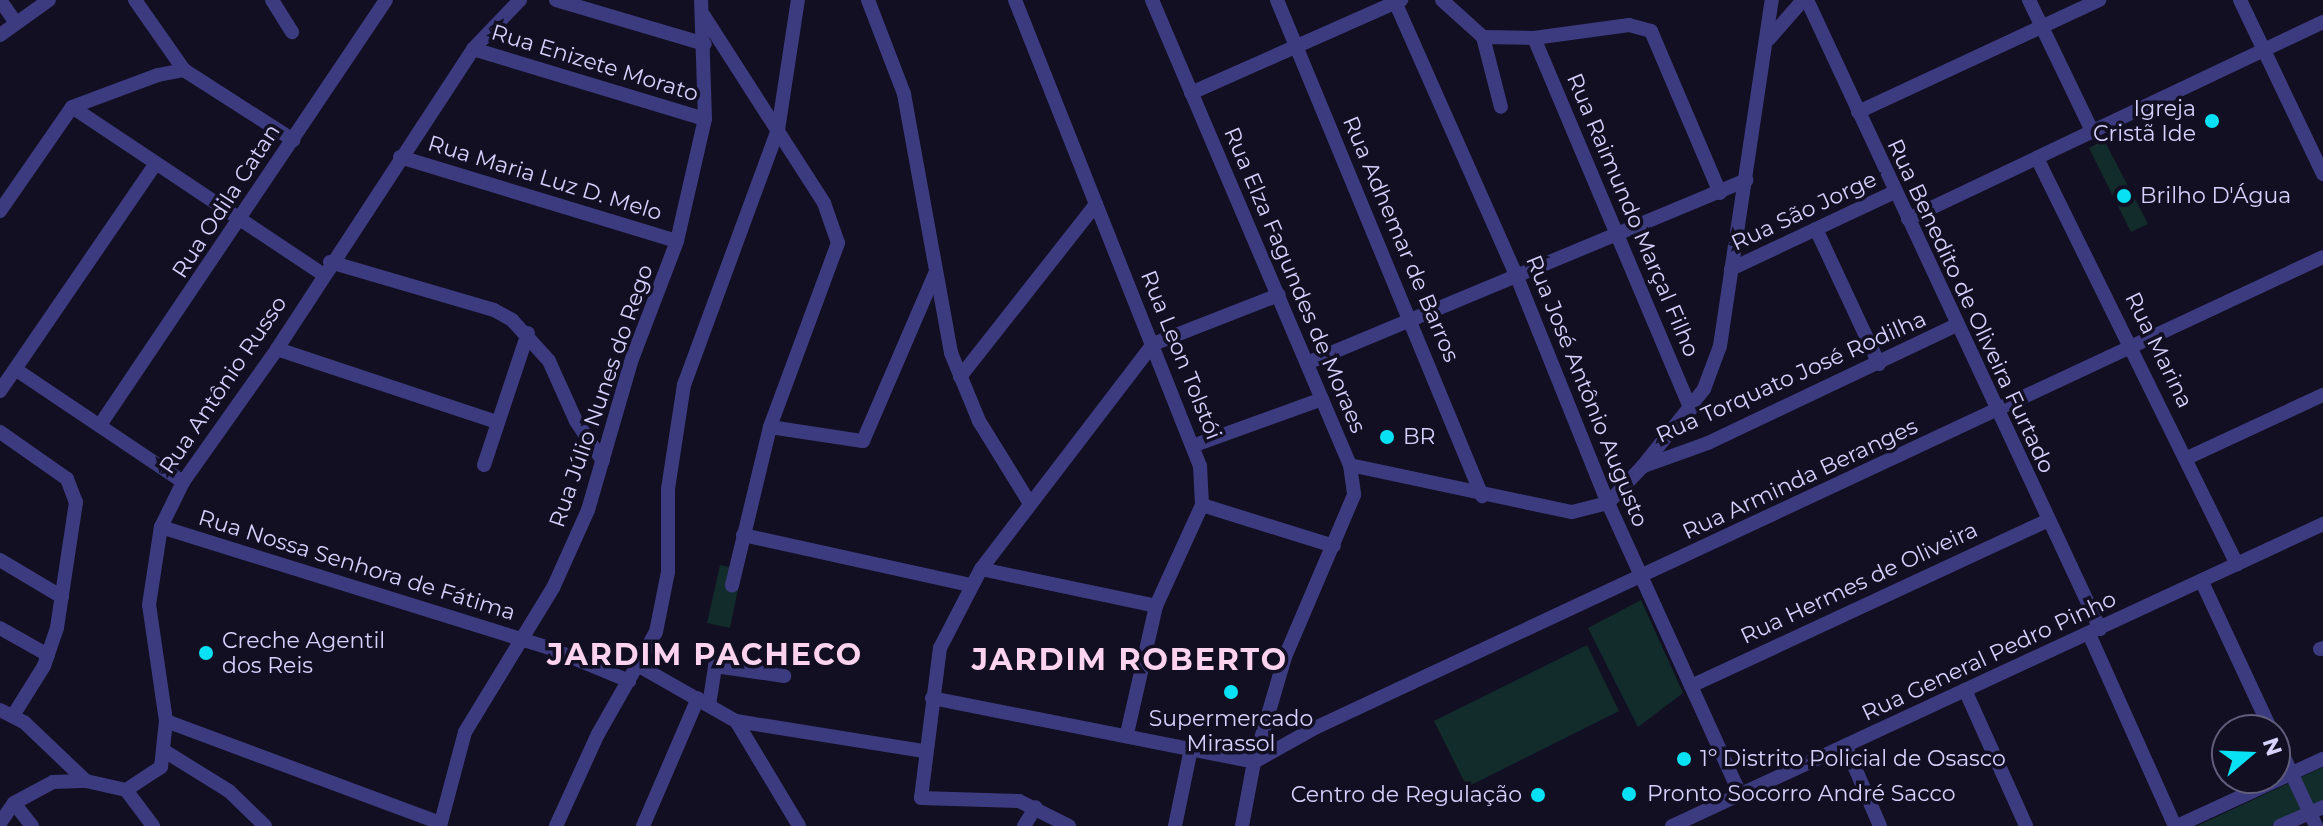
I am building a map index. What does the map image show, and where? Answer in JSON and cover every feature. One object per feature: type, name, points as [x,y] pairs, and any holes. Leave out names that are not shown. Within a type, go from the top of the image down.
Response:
[{"type":"street","points":[[0,0],[16,23]]},
{"type":"street","points":[[0,35],[49,0]]},
{"type":"street","points":[[135,0],[184,70],[293,140]]},
{"type":"street","points":[[272,0],[292,32]]},
{"type":"street","name":"Rua Odila Catan","points":[[100,425],[240,224],[386,0]]},
{"type":"street","name":"Rua Antônio Russo","points":[[166,752],[166,721],[149,605],[161,527],[183,482],[277,349],[326,268],[473,49],[520,0]]},
{"type":"street","points":[[556,0],[705,44]]},
{"type":"street","points":[[556,826],[656,632],[664,600],[668,489],[684,385],[778,130],[798,0]]},
{"type":"street","points":[[868,0],[904,94],[935,273],[960,377],[979,421],[1029,502]]},
{"type":"street","name":"Rua Leon Tolstói","points":[[1015,0],[1195,445],[1202,505]]},
{"type":"street","name":"Rua Elza Fagundes de Moraes","points":[[1152,0],[1350,465],[1482,496],[1572,512],[1608,503]]},
{"type":"street","name":"Rua Adhemar de Barros","points":[[1277,0],[1482,496]]},
{"type":"street","points":[[1442,0],[1483,37],[1501,107]]},
{"type":"street","points":[[1608,503],[1691,409],[1710,380],[1720,346],[1769,39],[1772,0]]},
{"type":"street","points":[[1786,0],[1804,0]]},
{"type":"street","points":[[1769,39],[1804,0]]},
{"type":"street","name":"Rua Benedito de Oliveira Furtado","points":[[1804,0],[2046,521],[2176,826]]},
{"type":"street","points":[[2029,0],[2092,131]]},
{"type":"street","points":[[1858,112],[2099,0]]},
{"type":"street","points":[[2240,0],[2323,174]]},
{"type":"street","points":[[1191,93],[1398,2]]},
{"type":"street","name":"Rua José Antônio Augusto","points":[[1398,2],[1517,277],[1608,503],[1740,794]]},
{"type":"street","points":[[701,6],[824,203],[838,243],[770,427],[732,585]]},
{"type":"street","name":"Rua Júlio Nunes do Rego","points":[[440,824],[465,732],[565,563],[603,461],[632,359],[677,241],[705,119],[705,44],[701,6]]},
{"type":"street","points":[[1908,219],[2323,22]]},
{"type":"street","points":[[1483,37],[1534,38],[1641,26],[1658,39],[1686,121],[1720,193]]},
{"type":"street","name":"Rua Raimundo Marçal Filho","points":[[1534,38],[1691,409]]},
{"type":"street","name":"Rua Enizete Morato","points":[[473,49],[705,119]]},
{"type":"street","points":[[0,211],[72,107],[158,75],[184,70]]},
{"type":"street","points":[[72,107],[240,224],[326,268],[494,310],[528,333],[603,461]]},
{"type":"street","name":"Rua Maria Luz D. Melo","points":[[400,157],[677,241]]},
{"type":"street","name":"Rua Marina","points":[[2037,158],[2133,345],[2237,564]]},
{"type":"street","points":[[0,391],[18,371],[155,165]]},
{"type":"street","points":[[1307,363],[1746,180]]},
{"type":"street","name":"Rua São Jorge","points":[[1731,269],[1895,192]]},
{"type":"street","points":[[960,377],[1096,204]]},
{"type":"street","points":[[1816,229],[1879,364]]},
{"type":"street","name":"Rua Arminda Beranges","points":[[1254,762],[1317,727],[2323,257]]},
{"type":"street","points":[[770,427],[863,441],[935,273]]},
{"type":"street","points":[[1069,826],[1019,801],[924,800],[919,791],[923,751],[940,648],[981,569],[1029,502],[1153,344],[1279,295]]},
{"type":"street","name":"Rua Torquato José Rodilha","points":[[1642,467],[1679,455],[1957,325]]},
{"type":"street","points":[[484,465],[528,333]]},
{"type":"street","points":[[277,349],[497,422]]},
{"type":"street","points":[[18,371],[183,482]]},
{"type":"street","points":[[2187,458],[2323,395]]},
{"type":"street","points":[[1195,445],[1322,399]]},
{"type":"street","points":[[0,432],[52,467],[73,490],[76,512],[62,597],[48,655],[7,712],[86,781]]},
{"type":"street","points":[[1242,826],[1254,762],[1292,639],[1351,510],[1350,465]]},
{"type":"street","points":[[1127,734],[1156,606],[1202,505],[1334,546]]},
{"type":"street","name":"Rua Hermes de Oliveira","points":[[1691,686],[2046,521]]},
{"type":"street","name":"Rua General Pedro Pinho","points":[[1672,826],[1705,819],[1740,794],[2323,524]]},
{"type":"street","name":"Rua Nossa Senhora de Fátima","points":[[161,527],[521,639],[629,681]]},
{"type":"street","points":[[743,535],[970,585]]},
{"type":"street","points":[[0,560],[62,597]]},
{"type":"street","points":[[981,569],[1156,606]]},
{"type":"street","points":[[2202,582],[2264,714]]},
{"type":"street","points":[[0,628],[48,655]]},
{"type":"street","points":[[639,666],[736,721],[923,751]]},
{"type":"street","points":[[643,826],[703,702],[715,666],[784,676]]},
{"type":"street","points":[[1965,690],[2026,826]]},
{"type":"street","points":[[931,703],[1127,734],[1254,762]]},
{"type":"street","points":[[166,721],[440,824]]},
{"type":"street","points":[[736,721],[799,826]]},
{"type":"street","points":[[1846,747],[1880,826]]},
{"type":"street","points":[[1175,826],[1191,749]]},
{"type":"street","points":[[0,823],[14,803],[53,782],[86,781],[126,790],[152,778],[166,752],[229,791],[265,826]]},
{"type":"street","points":[[2176,826],[2323,759]]},
{"type":"street","points":[[2280,826],[2316,816],[2292,774]]},
{"type":"street","points":[[126,790],[153,826]]},
{"type":"street","points":[[14,803],[32,826]]},
{"type":"street","points":[[1024,826],[1036,807]]},
{"type":"green space","name":"Brilho D'Água","points":[[2104,140],[2148,224],[2131,232],[2089,148]]},
{"type":"green space","points":[[720,565],[742,570],[730,628],[707,623]]},
{"type":"green space","points":[[1641,600],[1683,693],[1638,727],[1588,628]]},
{"type":"green space","points":[[1587,645],[1619,711],[1467,787],[1434,721]]},
{"type":"green space","points":[[2323,767],[2323,803],[2271,826],[2197,826],[2265,794],[2291,794],[2291,782]]},
{"type":"place","name":"Igreja Cristã Ide","points":[[2212,121]]},
{"type":"place","name":"Brilho D'Água","points":[[2124,196]]},
{"type":"place","name":"BR","points":[[1387,437]]},
{"type":"place","name":"Creche Agentil dos Reis","points":[[206,653]]},
{"type":"place","name":"Supermercado Mirassol","points":[[1231,692]]},
{"type":"place","name":"1º Distrito Policial de Osasco","points":[[1684,759]]},
{"type":"place","name":"Pronto Socorro André Sacco","points":[[1629,794]]},
{"type":"place","name":"Centro de Regulação","points":[[1538,795]]},
{"type":"district","name":"JARDIM PACHECO","points":[[705,655]]},
{"type":"district","name":"JARDIM ROBERTO","points":[[1130,660]]}]
